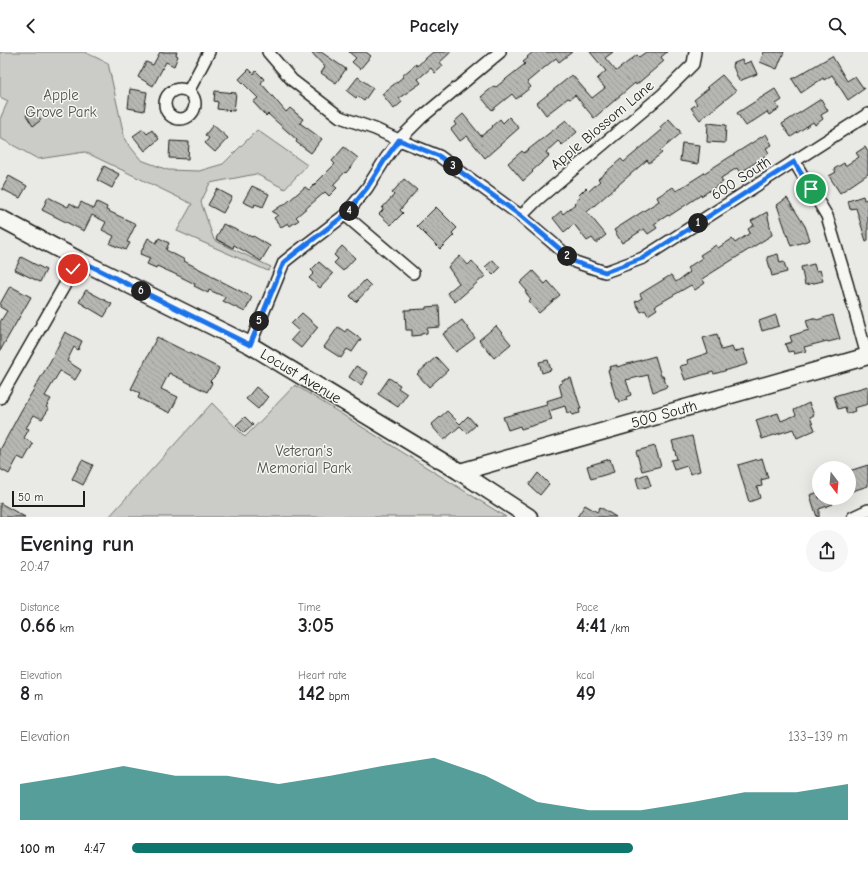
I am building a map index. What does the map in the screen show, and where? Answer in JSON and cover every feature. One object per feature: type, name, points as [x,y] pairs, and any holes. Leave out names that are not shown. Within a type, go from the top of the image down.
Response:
[{"type":"street","points":[[188,90],[208,52]]},
{"type":"street","points":[[268,52],[292,80],[340,117],[375,129],[439,156],[521,216]]},
{"type":"street","points":[[250,345],[284,262],[345,215],[367,188],[399,140],[422,117],[500,52]]},
{"type":"street","name":"Apple Blossom Lane","points":[[521,216],[536,200],[663,94],[693,64],[695,52]]},
{"type":"street","name":"600 South","points":[[521,216],[575,262],[605,272],[643,258],[868,114]]},
{"type":"street","points":[[794,162],[827,216],[867,356]]},
{"type":"street","points":[[345,215],[413,273]]},
{"type":"street","name":"Locust Avenue","points":[[0,218],[79,260],[250,345],[460,472],[529,517]]},
{"type":"street","points":[[0,398],[79,260]]},
{"type":"street","name":"500 South","points":[[460,472],[867,356]]},
{"type":"street","points":[[853,517],[868,510]]},
{"type":"green space","name":"Apple Grove Park","points":[[0,52],[84,52],[108,63],[125,140],[141,160],[168,170],[199,171],[223,164],[257,130],[307,165],[285,189],[256,174],[210,183],[201,202],[214,240],[271,267],[268,271],[177,231],[192,204],[85,152],[38,159],[0,138],[0,119],[8,101],[0,97]]},
{"type":"green space","name":"Veteran's Memorial Park","points":[[295,385],[506,517],[109,517],[212,403],[245,437]]},
{"type":"building","points":[[160,52],[177,52],[176,55],[178,56],[174,66],[166,62],[153,86],[138,77],[146,62],[153,65]]},
{"type":"building","points":[[311,52],[321,52],[346,69],[336,83],[321,73],[325,67]]},
{"type":"building","points":[[349,52],[366,52],[371,56],[360,69],[352,62],[356,58]]},
{"type":"building","points":[[433,52],[451,52],[440,62],[443,66],[435,73],[431,68],[418,79],[421,83],[399,98],[402,102],[394,109],[382,94],[416,64],[417,66]]},
{"type":"building","points":[[533,52],[572,52],[559,62],[556,58],[527,82],[531,87],[516,99],[512,94],[492,110],[481,97],[525,64],[523,62]]},
{"type":"building","points":[[590,52],[613,52],[605,58],[616,71],[637,55],[639,57],[646,52],[667,52],[661,57],[664,61],[636,85],[635,83],[594,118],[575,95],[570,99],[568,98],[546,115],[537,103],[572,75],[592,98],[605,88],[597,79],[606,71]]},
{"type":"building","points":[[764,52],[784,52],[777,69],[760,62]]},
{"type":"building","points":[[832,56],[847,81],[855,76],[864,89],[848,100],[832,75],[824,80],[823,78],[801,93],[792,79]]},
{"type":"building","points":[[742,60],[744,64],[751,61],[757,74],[739,81],[732,64]]},
{"type":"building","points":[[249,69],[254,74],[256,71],[264,79],[261,83],[286,112],[290,108],[303,119],[300,123],[322,139],[311,153],[296,142],[297,140],[268,114],[266,116],[253,102],[258,98],[239,79]]},
{"type":"building","points":[[722,75],[736,91],[700,120],[691,108],[697,104],[694,100]]},
{"type":"building","points":[[358,77],[373,88],[364,101],[357,96],[356,98],[347,91]]},
{"type":"building","points":[[130,89],[147,92],[144,111],[128,108]]},
{"type":"building","points":[[775,89],[782,100],[776,104],[779,109],[769,115],[767,112],[746,126],[737,113]]},
{"type":"building","points":[[215,91],[236,93],[234,111],[217,109],[218,102],[214,101]]},
{"type":"building","points":[[821,99],[828,111],[821,115],[823,119],[815,125],[813,122],[791,137],[782,124]]},
{"type":"building","points":[[34,109],[41,120],[33,126],[26,115]]},
{"type":"building","points":[[463,114],[481,136],[493,127],[492,126],[500,119],[503,123],[509,117],[519,128],[485,158],[467,136],[460,141],[451,129],[456,125],[454,122]]},
{"type":"building","points":[[669,119],[680,131],[680,134],[660,151],[662,153],[649,163],[647,160],[587,212],[606,235],[596,243],[592,238],[587,241],[574,224],[564,232],[553,218],[561,211],[563,214],[575,204],[574,203],[580,198],[578,196],[586,188],[589,191],[600,181],[598,179],[621,159],[624,162],[662,130],[660,127]]},
{"type":"building","points":[[566,120],[577,132],[562,145],[558,141],[546,152],[549,156],[523,181],[508,163],[522,151],[524,153]]},
{"type":"building","points":[[708,123],[726,125],[725,143],[707,142]]},
{"type":"building","points":[[213,125],[228,138],[215,152],[205,143],[209,138],[205,135]]},
{"type":"building","points":[[143,129],[147,134],[152,130],[159,139],[145,151],[133,136]]},
{"type":"building","points":[[766,134],[772,145],[766,148],[769,153],[740,173],[737,168],[721,178],[723,182],[654,224],[657,228],[648,234],[644,229],[622,243],[614,230],[659,201],[657,197],[673,187],[676,191]]},
{"type":"building","points":[[170,141],[189,142],[188,159],[169,158]]},
{"type":"building","points":[[682,143],[700,145],[698,164],[680,161]]},
{"type":"building","points":[[344,147],[358,158],[346,173],[345,172],[333,185],[337,188],[329,196],[325,192],[296,217],[299,220],[290,226],[288,223],[281,227],[274,218],[278,215],[272,212],[282,205],[283,206],[305,187],[309,190],[335,164],[332,161]]},
{"type":"building","points":[[865,147],[868,152],[868,174],[840,193],[829,176],[836,172],[834,169],[844,163],[845,166],[859,157],[856,153]]},
{"type":"building","points":[[104,166],[119,174],[112,188],[97,180]]},
{"type":"building","points":[[9,176],[27,186],[20,198],[2,189]]},
{"type":"building","points":[[404,179],[417,190],[400,210],[403,213],[391,225],[379,214],[383,210],[382,208],[394,195],[392,193]]},
{"type":"building","points":[[252,186],[269,194],[263,207],[255,204],[254,207],[243,202]]},
{"type":"building","points":[[217,189],[232,197],[223,213],[208,205]]},
{"type":"building","points":[[863,196],[864,200],[868,199],[868,240],[866,241],[856,208],[850,209],[848,201]]},
{"type":"building","points":[[48,197],[68,207],[70,203],[78,208],[81,202],[94,209],[97,202],[107,207],[106,210],[136,224],[127,242],[130,243],[126,250],[110,244],[114,236],[102,230],[106,222],[92,215],[84,231],[42,210]]},
{"type":"building","points":[[787,198],[805,226],[810,240],[791,246],[777,205]]},
{"type":"building","points":[[436,207],[457,228],[452,233],[454,235],[440,249],[417,226]]},
{"type":"building","points":[[767,212],[772,235],[702,279],[705,283],[695,290],[691,285],[655,306],[657,309],[648,315],[645,310],[641,312],[635,302],[642,298],[640,294],[671,275],[676,282],[690,272],[687,268],[702,258],[700,255],[716,245],[718,248],[732,239],[735,243],[750,233],[748,229],[754,225],[751,221]]},
{"type":"building","points":[[223,224],[252,237],[253,236],[270,246],[261,261],[234,245],[233,248],[216,239]]},
{"type":"building","points":[[148,238],[156,243],[159,238],[169,243],[166,250],[211,276],[252,297],[245,312],[223,301],[225,297],[209,290],[208,293],[194,286],[195,284],[177,275],[157,266],[156,268],[147,264],[150,258],[140,254]]},
{"type":"building","points":[[342,246],[355,258],[343,271],[334,263],[338,259],[334,255]]},
{"type":"building","points":[[778,254],[780,263],[784,262],[787,272],[772,276],[767,257]]},
{"type":"building","points":[[460,256],[468,265],[472,261],[485,276],[455,302],[447,293],[459,283],[448,267]]},
{"type":"building","points":[[21,257],[46,270],[40,282],[15,270]]},
{"type":"building","points":[[493,260],[500,268],[493,275],[485,267]]},
{"type":"building","points":[[319,262],[333,274],[320,288],[309,278],[314,273],[311,270]]},
{"type":"building","points":[[814,264],[816,271],[820,270],[823,281],[805,285],[801,267]]},
{"type":"building","points":[[533,271],[545,284],[548,281],[560,295],[539,313],[528,301],[531,299],[525,292],[527,291],[520,283]]},
{"type":"building","points":[[365,280],[371,286],[356,302],[350,296]]},
{"type":"building","points":[[10,286],[31,297],[0,351],[0,322],[7,311],[0,307],[0,304]]},
{"type":"building","points":[[86,290],[112,304],[104,317],[79,302]]},
{"type":"building","points":[[439,306],[440,327],[427,328],[427,333],[412,336],[412,330],[406,330],[405,310],[426,309],[426,307]]},
{"type":"building","points":[[302,313],[318,327],[301,348],[291,340],[299,331],[291,324]]},
{"type":"building","points":[[776,315],[779,326],[762,331],[759,321]]},
{"type":"building","points":[[833,315],[840,339],[804,347],[806,351],[794,354],[793,351],[788,352],[785,344],[792,342],[790,336],[809,330],[806,320],[813,318],[817,320]]},
{"type":"building","points":[[462,320],[475,338],[456,352],[443,334]]},
{"type":"building","points":[[496,326],[511,344],[494,358],[479,340]]},
{"type":"building","points":[[338,327],[345,332],[347,329],[361,339],[352,352],[347,349],[341,358],[324,347]]},
{"type":"building","points":[[65,332],[82,341],[78,350],[74,347],[67,361],[81,370],[75,380],[60,371],[45,396],[51,399],[46,407],[49,409],[42,419],[34,415],[26,428],[29,429],[24,438],[33,444],[24,460],[18,457],[9,474],[0,469],[0,450],[51,360]]},
{"type":"building","points":[[717,334],[721,350],[732,347],[734,352],[743,349],[748,364],[714,374],[713,372],[685,380],[680,366],[688,364],[687,360],[708,353],[703,338]]},
{"type":"building","points":[[157,337],[219,368],[216,375],[210,381],[212,383],[207,392],[169,373],[161,389],[178,397],[170,413],[138,398],[140,393],[131,389]]},
{"type":"building","points":[[655,356],[661,376],[663,376],[667,387],[653,392],[648,375],[626,380],[631,395],[626,397],[627,400],[619,402],[618,399],[616,399],[608,370],[610,370],[609,367],[617,365],[617,367]]},
{"type":"building","points":[[436,357],[448,370],[429,387],[417,374]]},
{"type":"building","points":[[548,360],[551,370],[542,373],[539,362]]},
{"type":"building","points":[[356,366],[368,373],[361,385],[349,377]]},
{"type":"building","points":[[389,378],[400,385],[398,388],[407,394],[398,407],[378,394]]},
{"type":"building","points":[[571,378],[581,409],[579,409],[580,413],[572,415],[571,412],[567,413],[565,406],[549,411],[552,420],[521,429],[520,426],[508,430],[503,417],[547,405],[546,401],[562,396],[559,384],[562,383],[562,380]]},
{"type":"building","points":[[868,386],[868,404],[854,408],[855,411],[847,414],[845,407],[838,409],[834,396]]},
{"type":"building","points":[[256,387],[268,397],[258,409],[246,399]]},
{"type":"building","points":[[809,403],[814,415],[810,417],[815,430],[797,438],[793,429],[762,439],[756,420],[778,413],[781,421],[796,415],[794,410]]},
{"type":"building","points":[[447,411],[460,424],[468,416],[476,425],[467,433],[460,426],[444,440],[431,425]]},
{"type":"building","points":[[245,417],[253,425],[244,433],[236,425]]},
{"type":"building","points":[[692,436],[700,471],[690,474],[687,466],[674,470],[671,460],[677,459],[672,441]]},
{"type":"building","points":[[655,446],[661,466],[642,471],[636,451]]},
{"type":"building","points":[[762,458],[768,478],[761,480],[762,486],[757,487],[760,498],[749,502],[738,465]]},
{"type":"building","points":[[610,459],[614,472],[591,479],[587,466]]},
{"type":"building","points":[[82,460],[93,465],[83,485],[72,479]]},
{"type":"building","points":[[868,465],[868,486],[856,490],[856,469]]},
{"type":"building","points":[[538,473],[549,484],[540,495],[529,485]]},
{"type":"building","points":[[647,474],[651,486],[639,489],[636,478]]},
{"type":"building","points":[[0,503],[25,517],[0,517]]},
{"type":"building","points":[[585,505],[597,512],[600,507],[616,517],[577,517]]},
{"type":"building","points":[[813,505],[830,505],[819,509],[819,517],[817,517]]},
{"type":"route","points":[[73,269],[79,260],[250,345],[284,262],[345,215],[367,188],[399,140],[439,156],[521,216],[575,262],[605,272],[643,258],[794,162],[811,189]]}]
